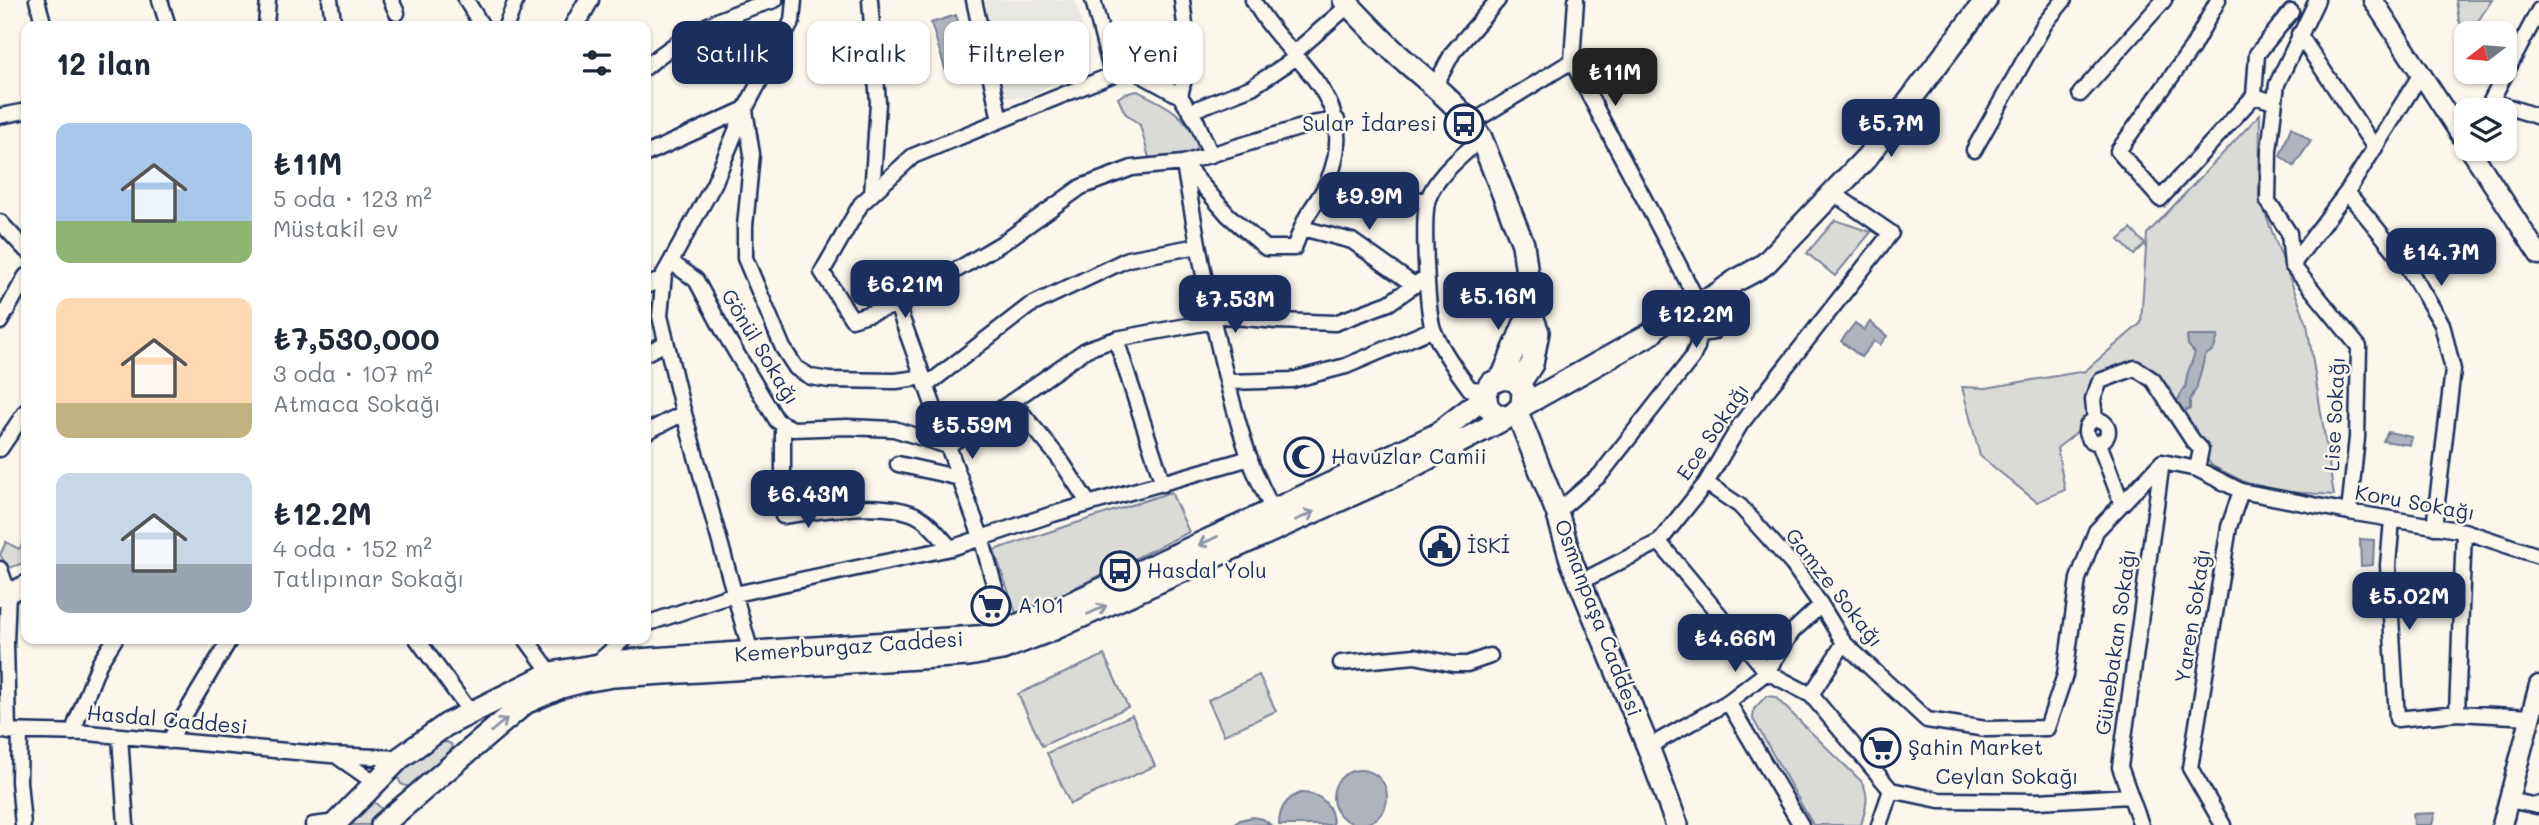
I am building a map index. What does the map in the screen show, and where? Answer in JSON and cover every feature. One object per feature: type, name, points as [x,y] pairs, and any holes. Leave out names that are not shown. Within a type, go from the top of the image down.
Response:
[{"type":"main road","points":[[1508,397],[1577,374],[1652,332],[1657,326],[1701,313],[1747,287],[1749,276],[1766,263],[1867,157],[1986,0]]},
{"type":"main road","name":"Kemerburgaz Caddesi","points":[[382,825],[525,703],[561,687],[614,676],[945,657],[1002,649],[1054,629],[1388,478],[1508,397],[1524,325],[1533,319],[1523,244],[1476,131],[1435,86],[1397,53],[1347,2]]},
{"type":"main road","name":"Kemerburgaz Caddesi","points":[[335,824],[400,758],[446,725],[551,673],[596,664],[978,639],[1007,631],[1436,436],[1508,397]]},
{"type":"main road","name":"Osmanpaşa Caddesi","points":[[1508,397],[1557,512],[1580,582],[1677,825]]},
{"type":"main road","points":[[446,725],[461,730],[469,742],[468,751]]},
{"type":"main road","points":[[374,782],[400,801],[410,801]]},
{"type":"street","points":[[37,0],[43,21]]},
{"type":"street","points":[[160,0],[166,21]]},
{"type":"street","points":[[266,21],[268,0]]},
{"type":"street","points":[[330,0],[333,21]]},
{"type":"street","points":[[466,0],[479,21]]},
{"type":"street","points":[[508,21],[516,0]]},
{"type":"street","points":[[578,21],[589,0]]},
{"type":"street","points":[[651,63],[673,44],[736,11],[775,0]]},
{"type":"street","points":[[751,653],[684,413],[660,316],[664,274],[714,184],[745,108],[792,22],[794,0]]},
{"type":"street","points":[[870,0],[878,103],[873,194]]},
{"type":"street","points":[[974,0],[1000,120]]},
{"type":"street","points":[[1093,0],[1103,39]]},
{"type":"street","points":[[1180,96],[1189,57],[1182,0]]},
{"type":"street","points":[[1183,163],[1228,215],[1266,248],[1294,248],[1328,182],[1339,147],[1337,120],[1318,81],[1262,16],[1253,0]]},
{"type":"street","points":[[1479,22],[1480,0]]},
{"type":"street","points":[[1435,86],[1453,52],[1499,0]]},
{"type":"street","points":[[1557,512],[1600,475],[1692,358],[1697,347],[1701,313],[1668,240],[1602,122],[1572,61],[1576,0]]},
{"type":"street","points":[[1974,150],[2045,23],[2064,0]]},
{"type":"street","points":[[2080,94],[2164,0]]},
{"type":"street","points":[[2218,0],[2192,48],[2118,151],[2160,199],[2254,96],[2256,54],[2291,12]]},
{"type":"street","points":[[2292,265],[2288,233],[2267,201],[2269,151],[2277,84],[2317,0]]},
{"type":"street","points":[[2373,0],[2454,125]]},
{"type":"street","points":[[1191,111],[1252,86],[1295,55],[1347,2]]},
{"type":"street","points":[[2539,10],[2491,101],[2539,117]]},
{"type":"street","points":[[2299,34],[2375,148]]},
{"type":"street","points":[[1508,397],[1470,389],[1433,328],[1420,281],[1427,201],[1441,177],[1476,131],[1572,61]]},
{"type":"street","points":[[2292,265],[2347,192],[2421,74]]},
{"type":"street","points":[[1103,78],[913,156],[861,204],[822,272],[852,319],[897,304],[1004,242],[1081,187],[1132,168],[1183,163],[1312,124],[1337,120]]},
{"type":"street","points":[[1158,84],[1180,96],[1198,121],[1211,155]]},
{"type":"street","points":[[2254,96],[2274,102]]},
{"type":"street","points":[[651,152],[745,108]]},
{"type":"street","points":[[745,108],[752,154],[745,226],[745,258],[783,348],[796,368],[811,377],[829,380],[925,381],[1029,306],[1128,259],[1198,246]]},
{"type":"street","points":[[0,116],[21,112]]},
{"type":"street","points":[[2478,161],[2539,255]]},
{"type":"street","points":[[1183,163],[1213,318],[1229,382],[1250,458],[1273,511]]},
{"type":"street","points":[[1328,182],[1427,201]]},
{"type":"street","points":[[2347,192],[2407,266],[2442,324],[2454,370],[2434,527]]},
{"type":"street","name":"Ece Sokağı","points":[[1580,582],[1659,542],[1706,483],[1740,425],[1891,233],[1833,193]]},
{"type":"street","points":[[0,222],[21,245]]},
{"type":"street","points":[[2519,225],[2539,238]]},
{"type":"street","points":[[1302,228],[1352,241],[1420,281]]},
{"type":"street","name":"Gönül Sokağı","points":[[671,262],[696,280],[725,334],[783,425],[793,429],[894,429],[948,446]]},
{"type":"street","name":"Lise Sokağı","points":[[2292,265],[2359,347],[2357,439],[2349,513]]},
{"type":"street","points":[[651,284],[663,279]]},
{"type":"street","points":[[948,446],[1087,349],[1116,339],[1213,318],[1335,323],[1389,303],[1420,281]]},
{"type":"street","points":[[0,321],[21,285]]},
{"type":"street","points":[[897,304],[981,537],[1007,631]]},
{"type":"street","points":[[1229,382],[1292,380],[1346,366],[1433,328]]},
{"type":"street","points":[[1116,339],[1163,484]]},
{"type":"street","points":[[651,350],[666,343]]},
{"type":"street","points":[[2122,504],[2099,443],[2107,436],[2108,428],[2104,422],[2095,420],[2093,399],[2100,381],[2136,368],[2153,380],[2201,449],[2197,469]]},
{"type":"street","points":[[1012,401],[1059,458],[1089,504]]},
{"type":"street","points":[[651,430],[684,413]]},
{"type":"street","points":[[0,449],[21,418]]},
{"type":"street","points":[[783,425],[783,516],[841,507],[886,508],[923,519],[951,548]]},
{"type":"street","points":[[651,622],[735,594],[951,548],[1089,504],[1250,458]]},
{"type":"street","points":[[2162,462],[2197,469],[2241,491]]},
{"type":"street","name":"Gamze Sokağı","points":[[1706,483],[1740,506],[1793,565],[1844,643],[1927,720],[1986,729],[2047,728],[2065,675],[2078,579],[2095,531],[2162,462]]},
{"type":"street","name":"Günebakan Sokağı","points":[[2141,825],[2120,767],[2162,462]]},
{"type":"street","points":[[898,464],[960,478]]},
{"type":"street","name":"Koru Sokağı","points":[[2241,491],[2349,513],[2464,531],[2539,556]]},
{"type":"street","name":"Yaren Sokağı","points":[[2222,825],[2190,768],[2229,527],[2241,491]]},
{"type":"street","points":[[2392,520],[2388,565],[2397,719],[2457,713],[2534,711]]},
{"type":"street","points":[[2457,713],[2464,531]]},
{"type":"street","points":[[1659,542],[1767,672],[1811,695],[1892,790],[1879,825]]},
{"type":"street","points":[[0,569],[4,595],[9,732],[19,781],[23,825]]},
{"type":"street","points":[[4,595],[21,587]]},
{"type":"street","points":[[1648,747],[1728,702],[1767,672],[1792,632],[1821,605]]},
{"type":"street","points":[[1811,695],[1844,643]]},
{"type":"street","points":[[72,733],[99,664],[112,644]]},
{"type":"street","points":[[169,741],[227,644]]},
{"type":"street","points":[[421,644],[470,712]]},
{"type":"street","points":[[530,644],[551,673]]},
{"type":"street","points":[[596,664],[618,644]]},
{"type":"street","points":[[1341,663],[1415,656],[1466,664],[1490,656]]},
{"type":"street","points":[[2502,825],[2539,685]]},
{"type":"street","points":[[1728,702],[1801,825]]},
{"type":"street","name":"Hasdal Caddesi","points":[[9,732],[120,736],[330,755],[400,758]]},
{"type":"street","points":[[120,736],[126,825]]},
{"type":"street","name":"Hasdal Caddesi","points":[[330,755],[343,759],[374,782]]},
{"type":"street","name":"Ceylan Sokağı","points":[[1892,790],[1939,800],[2038,801],[2130,796]]},
{"type":"street","points":[[2508,800],[2538,806]]},
{"type":"street","points":[[313,825],[335,824]]},
{"type":"shaded area","points":[[985,0],[1075,0],[1082,21],[988,21]]},
{"type":"shaded area","points":[[2456,0],[2492,0],[2478,21],[2459,21]]},
{"type":"shaded area","points":[[956,15],[958,21],[944,21],[944,65],[931,23]]},
{"type":"shaded area","points":[[996,84],[1052,84],[1023,98],[998,96]]},
{"type":"shaded area","points":[[1137,91],[1165,106],[1187,124],[1199,143],[1192,156],[1149,158],[1140,125],[1125,113],[1118,98]]},
{"type":"shaded area","points":[[2260,114],[2259,197],[2307,324],[2334,495],[2261,490],[2212,466],[2137,363],[2102,375],[2089,418],[2057,448],[2065,490],[2037,502],[1980,456],[1962,387],[1986,388],[2085,371],[2141,323],[2147,234]]},
{"type":"shaded area","points":[[2291,127],[2311,141],[2294,166],[2280,156]]},
{"type":"shaded area","points":[[1835,220],[1871,232],[1835,276],[1807,253]]},
{"type":"shaded area","points":[[2131,229],[2145,244],[2134,255],[2119,240]]},
{"type":"shaded area","points":[[1870,322],[1887,336],[1880,345],[1874,341],[1861,357],[1841,341],[1855,323],[1864,330]]},
{"type":"shaded area","points":[[2187,336],[2218,336],[2214,349],[2205,356],[2196,389],[2190,400],[2190,409],[2179,413],[2174,407],[2186,385],[2195,353],[2188,345]]},
{"type":"shaded area","points":[[2388,432],[2412,437],[2410,445],[2383,441]]},
{"type":"shaded area","points":[[1171,492],[1189,532],[1017,616],[994,550]]},
{"type":"shaded area","points":[[2360,539],[2374,540],[2373,565],[2361,566]]},
{"type":"shaded area","points":[[6,542],[19,549],[21,546],[21,564],[9,568],[0,555]]},
{"type":"shaded area","points":[[1104,655],[1128,707],[1042,746],[1018,694]]},
{"type":"shaded area","points":[[1259,675],[1276,711],[1224,735],[1208,700]]},
{"type":"shaded area","points":[[1766,696],[1775,697],[1861,781],[1866,797],[1861,825],[1813,825],[1753,719],[1754,709]]},
{"type":"shaded area","points":[[1132,715],[1155,766],[1070,804],[1047,753]]},
{"type":"shaded area","points":[[447,742],[453,749],[450,754],[411,788],[401,784],[397,776],[399,773],[437,743]]},
{"type":"shaded area","points":[[1360,770],[1379,778],[1387,797],[1379,816],[1360,824],[1341,816],[1333,797],[1341,778]]},
{"type":"shaded area","points":[[1301,793],[1314,795],[1328,806],[1333,825],[1279,825],[1284,805]]},
{"type":"shaded area","points":[[371,799],[383,810],[372,825],[346,825]]},
{"type":"shaded area","points":[[2435,813],[2432,825],[2414,825],[2413,814]]},
{"type":"shaded area","points":[[1252,817],[1263,819],[1271,825],[1233,825],[1240,820]]},
{"type":"place","name":"Sular İdaresi","points":[[1464,124]]},
{"type":"place","name":"Havuzlar Camii","points":[[1304,457]]},
{"type":"place","name":"İSKİ","points":[[1440,546]]},
{"type":"place","name":"Hasdal Yolu","points":[[1120,571]]},
{"type":"place","name":"A101","points":[[991,606]]},
{"type":"place","name":"Şahin Market","points":[[1881,748]]}]
